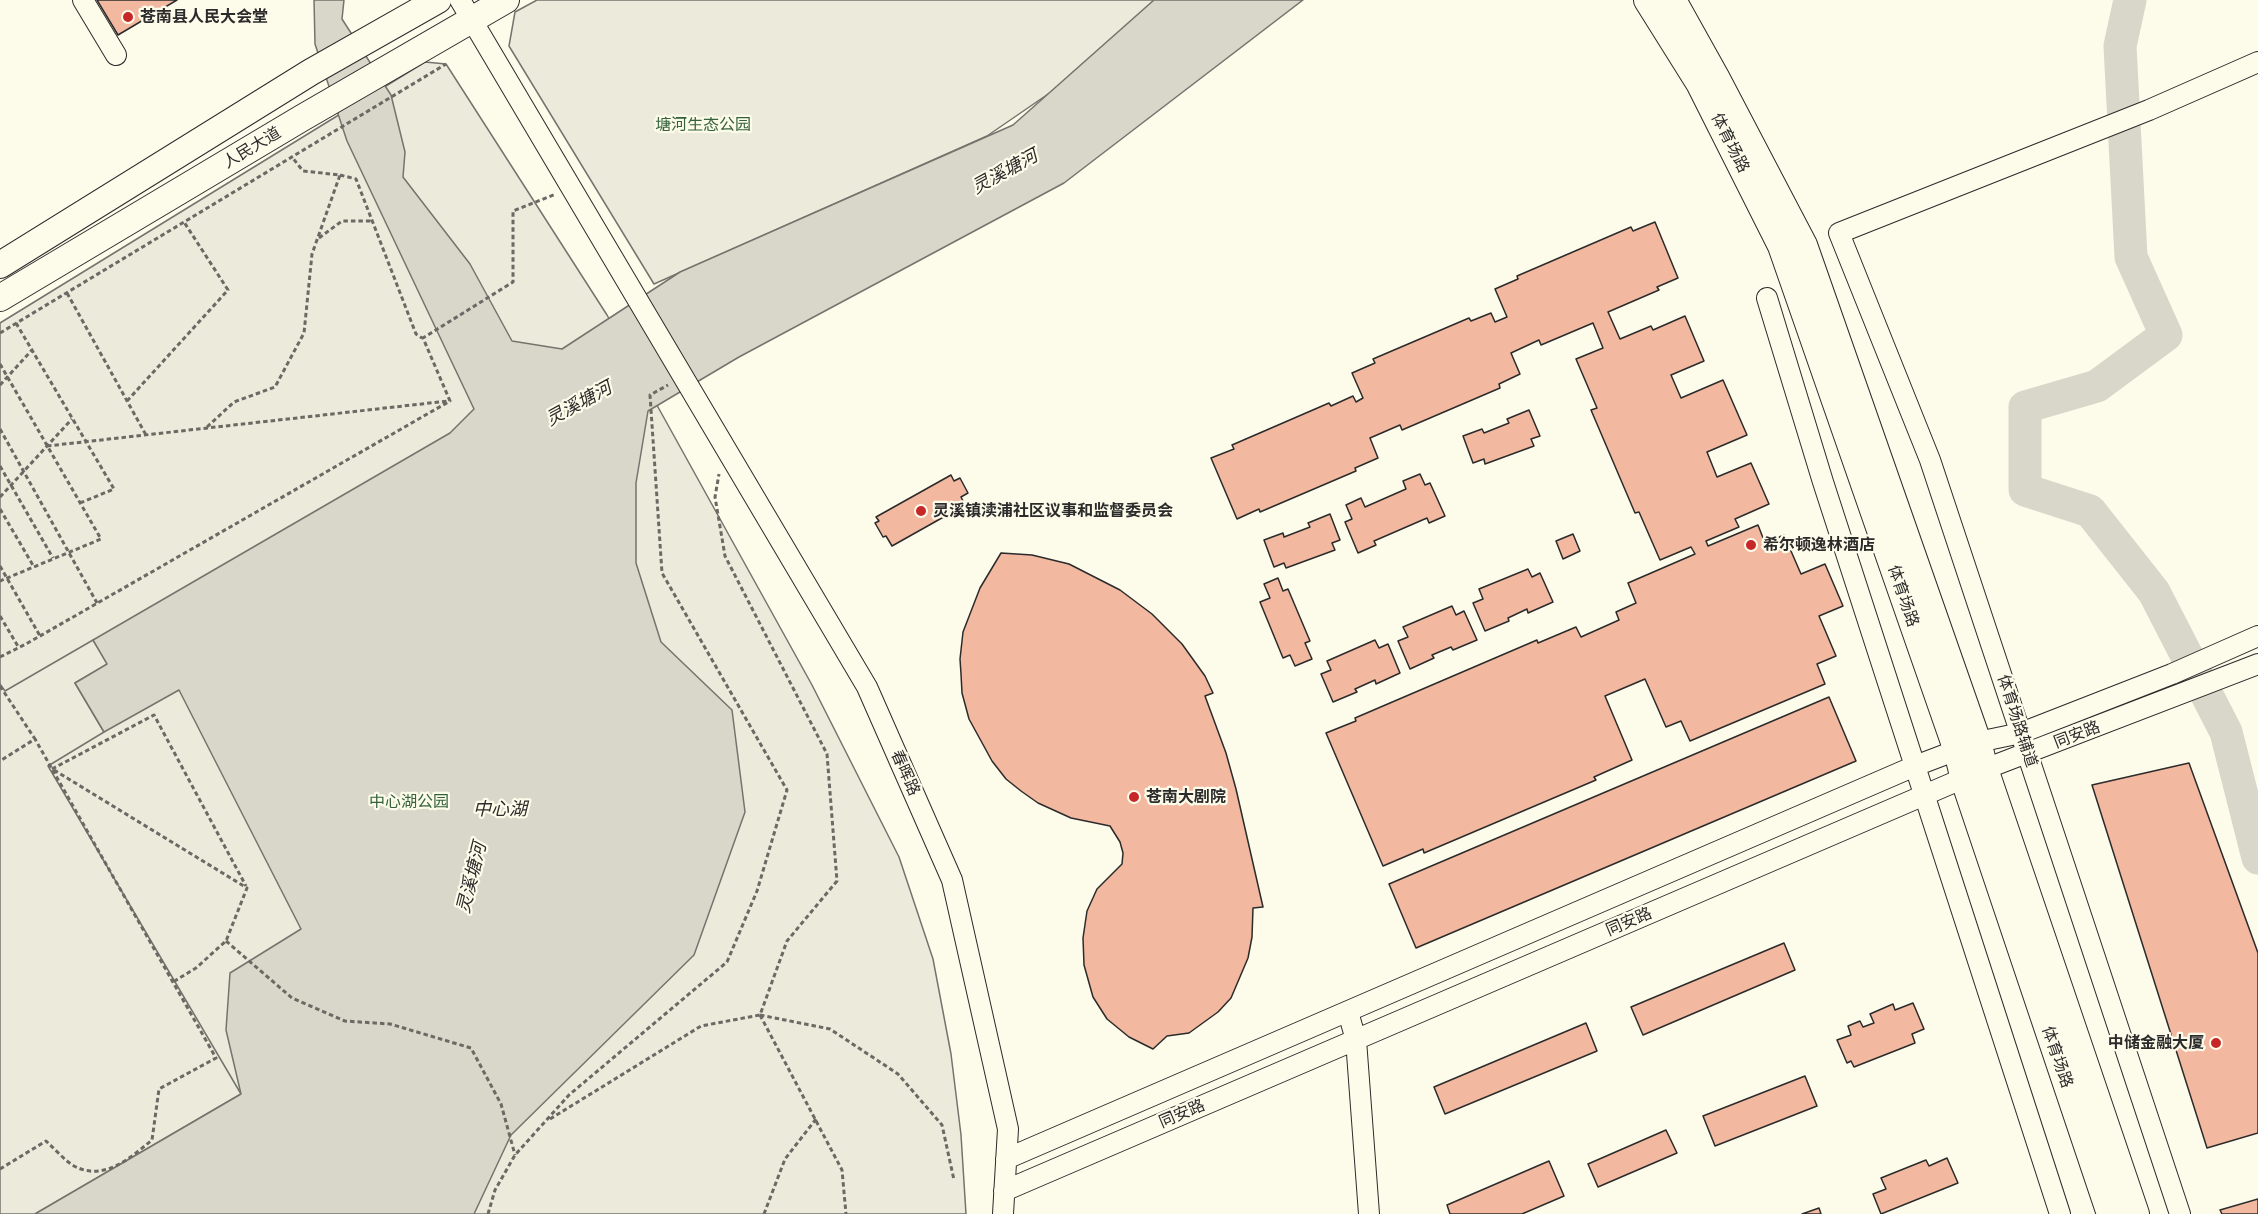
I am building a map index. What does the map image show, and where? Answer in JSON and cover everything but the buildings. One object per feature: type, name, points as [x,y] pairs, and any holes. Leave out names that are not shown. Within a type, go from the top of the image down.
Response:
[{"type":"main road","name":"人民大道","points":[[0,265],[311,72],[438,0]]},
{"type":"main road","name":"人民大道","points":[[0,298],[302,118],[464,7],[506,0]]},
{"type":"main road","name":"体育场路","points":[[1647,0],[1699,83],[1782,246],[1968,746]]},
{"type":"main road","name":"体育场路","points":[[1673,0],[1804,245],[1968,746],[2110,1214]]},
{"type":"main road","name":"体育场路","points":[[1975,774],[2136,1214]]},
{"type":"street","points":[[83,0],[116,55]]},
{"type":"street","name":"春晖路","points":[[464,7],[867,687],[952,880],[1008,1129],[1003,1214]]},
{"type":"street","name":"体育场路辅道","points":[[2180,1214],[1930,460],[1839,233],[2149,111],[2258,62]]},
{"type":"street","points":[[1767,298],[1827,493],[2060,1214]]},
{"type":"street","name":"同安路","points":[[1006,1159],[1915,766],[1968,746],[2021,733],[2172,674],[2252,639]]},
{"type":"street","name":"同安路","points":[[1004,1191],[1975,774],[2257,665]]},
{"type":"street","points":[[1348,1012],[1356,1040],[1369,1214]]},
{"type":"path","points":[[0,333],[446,64]]},
{"type":"path","points":[[292,157],[303,171],[356,179],[416,334],[423,338],[450,401]]},
{"type":"path","points":[[205,428],[234,402],[275,387],[304,333],[312,254],[340,175]]},
{"type":"path","points":[[423,338],[513,282],[513,211],[572,188]]},
{"type":"path","points":[[318,239],[342,221],[372,221]]},
{"type":"path","points":[[127,401],[228,290],[184,222]]},
{"type":"path","points":[[67,293],[146,435]]},
{"type":"path","points":[[16,324],[114,489],[80,503]]},
{"type":"path","points":[[0,385],[32,350]]},
{"type":"path","points":[[0,364],[101,539],[0,581]]},
{"type":"path","points":[[488,1214],[495,1190],[516,1155],[569,1095],[727,962],[757,891],[787,790],[662,573],[650,395],[683,376]]},
{"type":"path","points":[[47,446],[450,401]]},
{"type":"path","points":[[0,657],[450,401]]},
{"type":"path","points":[[0,497],[73,418]]},
{"type":"path","points":[[0,429],[98,603]]},
{"type":"path","points":[[724,446],[716,497],[725,556],[827,754],[837,881],[787,941],[760,1015],[842,1170],[846,1214]]},
{"type":"path","points":[[0,466],[53,558]]},
{"type":"path","points":[[0,509],[34,567]]},
{"type":"path","points":[[0,566],[40,636]]},
{"type":"path","points":[[0,616],[19,648]]},
{"type":"path","points":[[0,686],[35,739],[216,1058],[159,1089],[152,1140],[125,1162],[95,1173],[74,1166],[46,1142],[0,1169]]},
{"type":"path","points":[[52,769],[154,715],[247,888],[226,941],[196,968],[173,983]]},
{"type":"path","points":[[0,760],[35,739]]},
{"type":"path","points":[[52,769],[247,888]]},
{"type":"path","points":[[226,941],[292,998],[345,1021],[390,1024],[471,1048],[501,1104],[516,1155]]},
{"type":"path","points":[[546,1121],[701,1026],[760,1015],[830,1029],[898,1074],[942,1125],[954,1180]]},
{"type":"path","points":[[764,1214],[785,1159],[816,1119]]},
{"type":"green space","name":"塘河生态公园","points":[[537,0],[1185,0],[987,136],[654,284],[509,46],[515,12]]},
{"type":"green space","name":"中心湖公园","points":[[425,62],[446,64],[607,315],[812,685],[899,857],[933,959],[951,1054],[961,1135],[966,1214],[0,1214],[0,323]]},
{"type":"shaded area","points":[[93,640],[108,664],[75,683],[104,732],[48,766],[241,1094],[35,1214],[0,1214],[0,684],[5,691]]},
{"type":"water","name":"中心湖","points":[[314,0],[344,0],[342,19],[391,95],[405,152],[403,177],[470,264],[512,341],[562,349],[680,272],[1013,125],[1154,0],[1303,0],[1064,183],[739,357],[648,411],[636,483],[636,563],[661,642],[732,710],[745,812],[694,955],[511,1135],[474,1214],[35,1214],[241,1094],[226,1030],[230,973],[301,929],[179,690],[104,732],[75,683],[107,664],[93,640],[450,433],[474,409],[347,141],[315,44]]},
{"type":"waterway","points":[[2130,0],[2120,46],[2131,257],[2166,335],[2097,386],[2025,407],[2025,490],[2090,511],[2154,592],[2226,732],[2258,858]]},
{"type":"place","name":"苍南县人民大会堂","points":[[128,17]]},
{"type":"place","name":"灵溪镇渎浦社区议事和监督委员会","points":[[921,511]]},
{"type":"place","name":"希尔顿逸林酒店","points":[[1751,545]]},
{"type":"place","name":"苍南大剧院","points":[[1134,797]]},
{"type":"place","name":"中储金融大厦","points":[[2216,1043]]},
{"type":"water label","name":"灵溪塘河","points":[[1005,172]]},
{"type":"water label","name":"灵溪塘河","points":[[579,404]]},
{"type":"water label","name":"灵溪塘河","points":[[472,878]]}]
